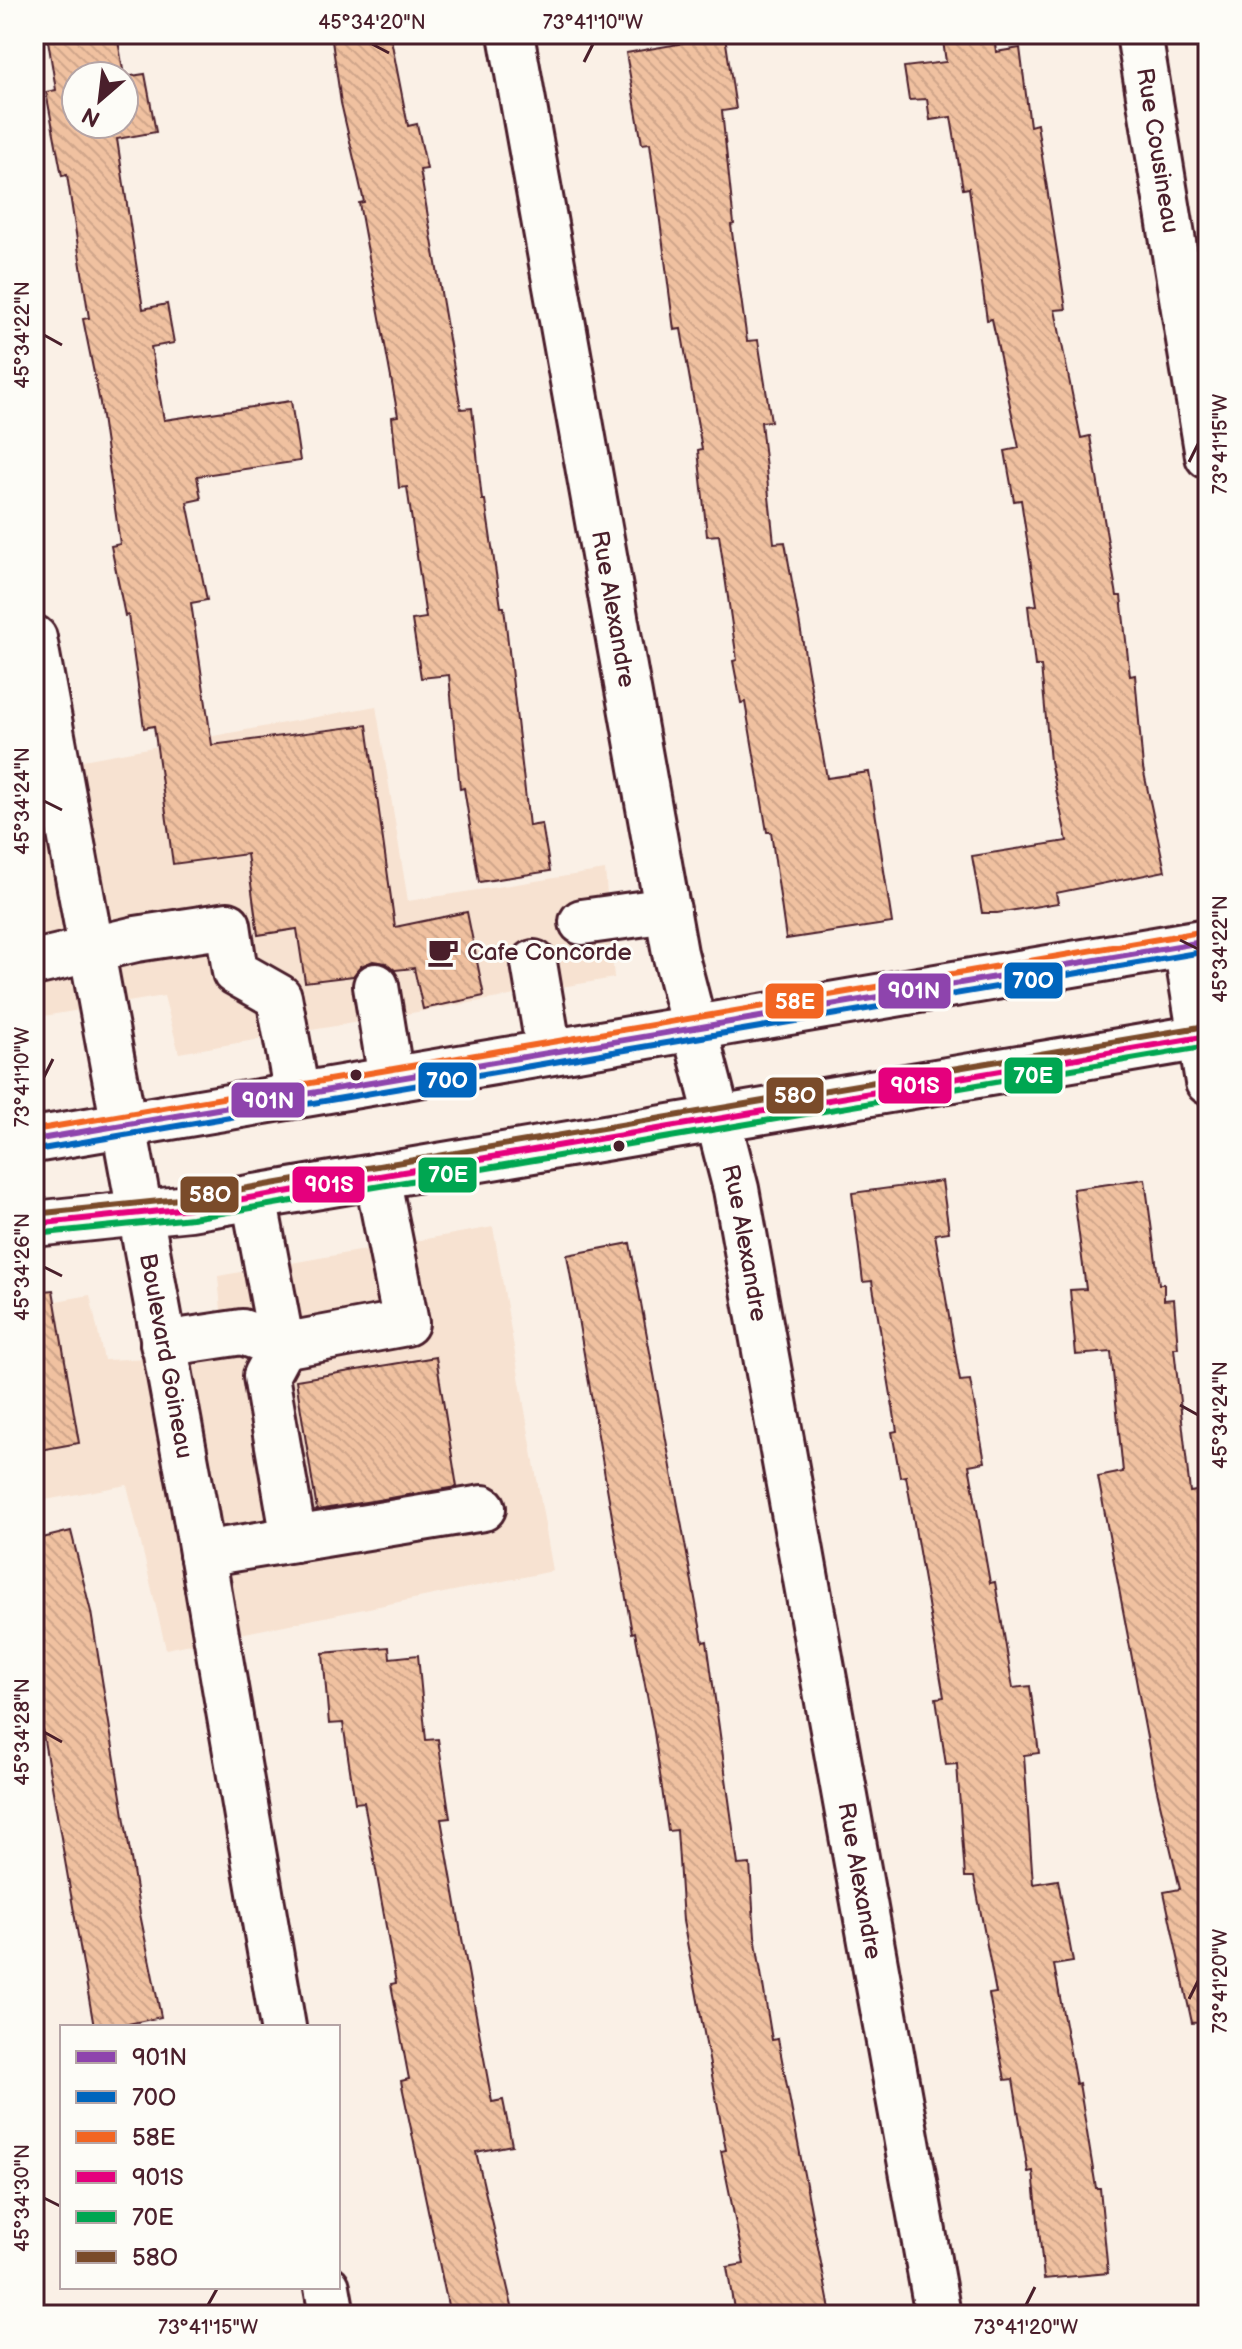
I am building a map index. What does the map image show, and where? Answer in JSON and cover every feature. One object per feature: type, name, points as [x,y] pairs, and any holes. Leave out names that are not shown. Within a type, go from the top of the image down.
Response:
[{"type":"street","name":"Rue Alexandre","points":[[511,34],[668,910],[694,1027],[736,1189],[938,2315]]},
{"type":"street","name":"Rue Cousineau","points":[[1139,34],[1208,456]]},
{"type":"street","name":"Boulevard Goineau","points":[[34,638],[52,842],[89,951],[202,1554],[283,2025]]},
{"type":"street","points":[[582,922],[668,910]]},
{"type":"street","points":[[34,963],[136,939],[228,925],[235,972],[279,997],[297,1095]]},
{"type":"street","points":[[34,1140],[1197,943],[1208,1082]]},
{"type":"street","points":[[534,963],[549,1052]]},
{"type":"street","points":[[376,986],[391,1079]]},
{"type":"street","points":[[34,1224],[254,1197],[1204,1036]]},
{"type":"street","points":[[163,1344],[242,1332],[282,1346],[406,1323],[377,1176]]},
{"type":"street","points":[[254,1197],[282,1346],[266,1376],[294,1539]]},
{"type":"street","points":[[202,1554],[483,1508]]},
{"type":"street","points":[[327,2289],[332,2315]]},
{"type":"shaded area","points":[[376,706],[408,901],[605,870],[614,978],[179,1053],[164,996],[44,1016],[45,1074],[34,1075],[34,769]]},
{"type":"shaded area","points":[[493,1227],[553,1571],[166,1649],[127,1485],[34,1502],[34,1305],[90,1295],[104,1360],[225,1355],[218,1276]]},
{"type":"building","points":[[47,34],[117,34],[121,60],[60,60],[60,140],[117,140],[143,309],[167,304],[174,343],[151,347],[164,420],[291,401],[300,461],[197,476],[201,499],[187,502],[207,600],[191,603],[212,745],[367,725],[395,927],[467,912],[484,996],[423,1009],[414,968],[395,970],[386,963],[373,961],[361,966],[353,976],[305,982],[297,929],[258,935],[247,854],[173,864],[154,726],[144,728],[128,615],[125,616],[111,546],[120,544],[100,403],[83,319],[89,318],[67,175],[62,176],[46,92],[56,90]]},
{"type":"building","points":[[331,34],[390,34],[408,126],[417,124],[427,169],[420,170],[461,409],[472,408],[482,500],[485,500],[501,607],[504,607],[529,826],[542,824],[550,871],[479,882],[464,788],[460,789],[449,675],[421,678],[412,620],[426,618],[407,487],[399,488],[392,417],[398,416],[359,203],[364,202],[341,103]]},
{"type":"building","points":[[942,34],[994,34],[996,52],[1020,48],[1030,126],[1037,124],[1066,309],[1055,310],[1081,438],[1090,436],[1117,596],[1121,596],[1130,676],[1135,675],[1143,768],[1165,871],[1056,893],[1058,903],[997,913],[982,913],[972,856],[1067,841],[1050,761],[1041,666],[1035,666],[1028,606],[1037,605],[1021,500],[1014,501],[1005,451],[1019,448],[992,319],[987,320],[969,188],[963,189],[951,117],[930,120],[927,99],[909,100],[904,67],[946,62]]},
{"type":"building","points":[[725,36],[736,109],[722,111],[734,224],[731,225],[747,341],[758,340],[771,421],[761,422],[774,543],[785,542],[827,778],[869,772],[892,923],[786,939],[771,832],[767,832],[745,702],[741,703],[733,661],[737,660],[719,535],[707,536],[698,450],[702,449],[681,329],[674,330],[650,143],[642,144],[626,53]]},
{"type":"building","points":[[145,74],[156,132],[140,135],[140,75]]},
{"type":"building","points":[[1145,1179],[1159,1284],[1164,1284],[1164,1300],[1174,1299],[1178,1348],[1174,1348],[1190,1492],[1203,1490],[1208,1518],[1208,2022],[1192,2023],[1164,1892],[1180,1889],[1156,1786],[1098,1477],[1123,1472],[1111,1352],[1076,1355],[1070,1290],[1086,1289],[1073,1189]]},
{"type":"building","points":[[942,1181],[949,1232],[935,1234],[960,1381],[970,1380],[985,1462],[969,1465],[990,1583],[995,1582],[1013,1688],[1030,1686],[1039,1753],[1024,1755],[1033,1884],[1058,1880],[1073,1962],[1054,1965],[1076,2084],[1079,2083],[1096,2188],[1100,2188],[1108,2273],[1044,2279],[1033,2171],[1028,2172],[1013,2079],[1005,2080],[989,1994],[996,1993],[974,1877],[965,1877],[957,1764],[946,1765],[936,1698],[944,1697],[906,1476],[900,1477],[892,1432],[897,1431],[872,1281],[863,1282],[852,1193]]},
{"type":"building","points":[[630,1243],[703,1642],[707,1641],[738,1865],[750,1864],[755,1936],[772,2040],[778,2039],[831,2315],[735,2315],[727,2267],[744,2264],[721,2151],[726,2150],[683,1921],[677,1830],[668,1831],[654,1732],[635,1632],[632,1633],[567,1255]]},
{"type":"building","points":[[53,1290],[79,1443],[34,1451],[34,1292]]},
{"type":"building","points":[[436,1357],[457,1487],[317,1510],[296,1380]]},
{"type":"building","points":[[71,1531],[91,1612],[140,1914],[161,2017],[123,2025],[94,2025],[41,1723],[38,1724],[34,1700],[34,1540]]},
{"type":"building","points":[[389,1647],[390,1658],[418,1655],[426,1740],[438,1739],[450,1818],[441,1819],[463,1944],[492,2102],[503,2100],[512,2145],[476,2152],[514,2315],[450,2315],[401,2081],[409,2079],[391,1984],[396,1983],[364,1802],[355,1803],[343,1723],[329,1724],[323,1653]]},
{"type":"transit line","name":"58E","points":[[34,1130],[1206,931]]},
{"type":"transit line","name":"901N","points":[[34,1140],[1208,941]]},
{"type":"transit line","name":"70O","points":[[36,1150],[1208,951]]},
{"type":"transit line","name":"58O","points":[[34,1214],[189,1198],[1206,1026]]},
{"type":"transit line","name":"901S","points":[[34,1224],[190,1208],[1208,1036]]},
{"type":"transit line","name":"70E","points":[[35,1234],[192,1218],[1208,1046]]},
{"type":"place","name":"Cafe Concorde","points":[[443,952]]}]
